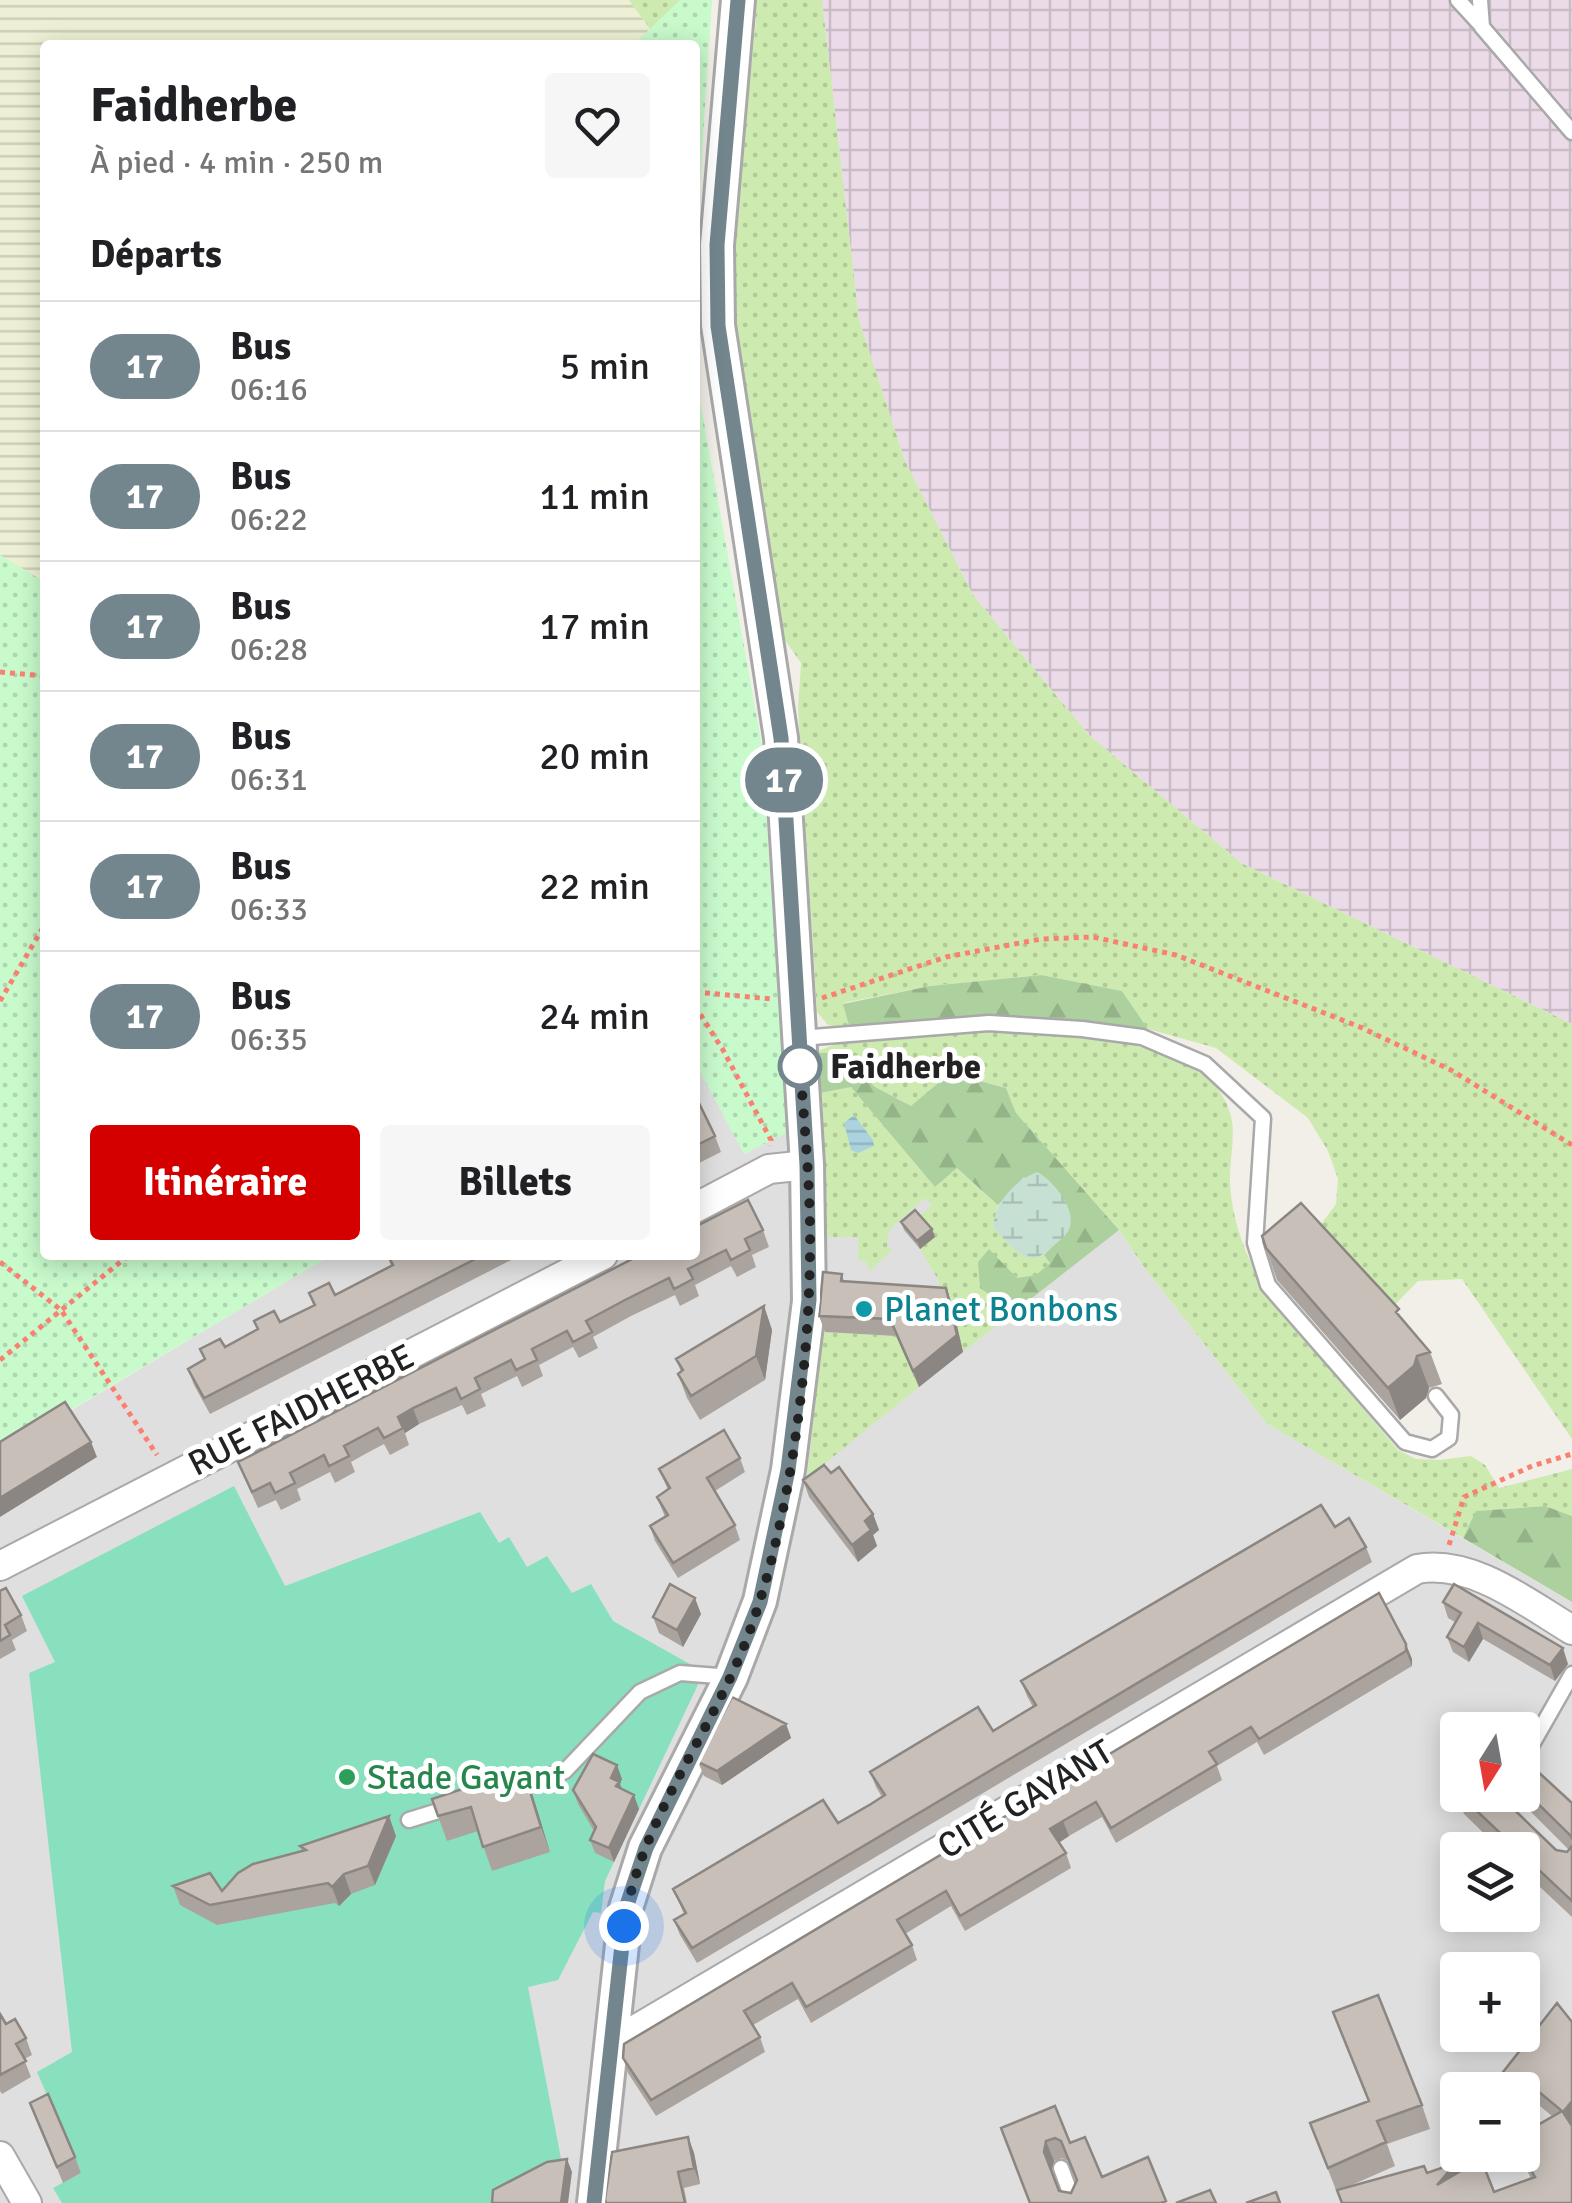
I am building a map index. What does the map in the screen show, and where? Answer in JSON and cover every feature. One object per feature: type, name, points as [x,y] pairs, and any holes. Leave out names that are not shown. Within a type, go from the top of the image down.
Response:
[{"type":"street","points":[[594,2203],[626,1908],[636,1871],[730,1677],[760,1602],[788,1470],[809,1300],[807,1165],[781,738],[718,326],[717,245],[738,0]]},
{"type":"street","points":[[700,1205],[769,1170],[807,1165]]},
{"type":"street","name":"RUE FAIDHERBE","points":[[0,1566],[593,1260]]},
{"type":"street","points":[[1443,1567],[1489,1583],[1572,1630]]},
{"type":"street","name":"CITÉ GAYANT","points":[[611,2044],[1405,1575],[1417,1569],[1443,1567]]},
{"type":"street","points":[[0,2156],[27,2203]]},
{"type":"lane","points":[[1458,0],[1572,132]]},
{"type":"lane","points":[[1480,0],[1482,26]]},
{"type":"lane","points":[[799,1038],[989,1023],[1082,1028],[1142,1037],[1205,1064],[1262,1118],[1255,1243],[1268,1286],[1405,1442],[1432,1450],[1449,1438],[1451,1415],[1436,1396]]},
{"type":"lane","points":[[496,1792],[565,1771],[640,1692],[680,1673],[730,1677]]},
{"type":"lane","points":[[1540,1730],[1572,1674]]},
{"type":"lane","points":[[409,1820],[461,1804]]},
{"type":"lane","points":[[1061,2168],[1074,2203]]},
{"type":"path","points":[[0,672],[40,676]]},
{"type":"path","points":[[0,1000],[40,932]]},
{"type":"path","points":[[700,992],[796,1002],[826,997],[946,957],[1041,938],[1093,937],[1176,956],[1360,1028],[1451,1070],[1572,1146]]},
{"type":"path","points":[[700,1014],[771,1140],[769,1170]]},
{"type":"path","points":[[0,1360],[123,1260]]},
{"type":"path","points":[[0,1262],[61,1310],[172,1477]]},
{"type":"path","points":[[1443,1567],[1464,1497],[1532,1466],[1572,1454]]},
{"type":"shaded area","points":[[822,0],[1572,0],[1572,1024],[1241,863],[1089,735],[973,595],[905,461],[859,320]]},
{"type":"shaded area","points":[[816,1053],[1016,1113],[1119,1230],[1267,1424],[1572,1602],[1572,2203],[0,2203],[0,1453],[323,1260],[700,1260],[700,1071],[745,1154],[788,1131],[783,1055]]},
{"type":"green space","points":[[0,0],[629,0],[650,29],[638,40],[40,40],[40,579],[0,555]]},
{"type":"green space","points":[[629,0],[712,0],[700,129],[700,40],[638,40],[650,29]]},
{"type":"green space","points":[[680,0],[712,0],[700,184],[700,40],[638,40]]},
{"type":"green space","points":[[755,0],[822,0],[859,320],[905,461],[973,595],[1089,735],[1241,863],[1572,1024],[1572,1439],[1462,1279],[1418,1281],[1386,1314],[1313,1235],[1336,1204],[1338,1179],[1328,1151],[1308,1118],[1216,1048],[1148,1029],[1122,991],[1040,975],[930,986],[843,1003],[850,1029],[828,1025],[817,1012],[798,709],[801,663],[783,637],[731,326],[731,253]]},
{"type":"green space","points":[[700,400],[761,741],[788,1132],[744,1154],[700,1071]]},
{"type":"green space","points":[[0,555],[40,579],[40,1260],[323,1260],[0,1452]]},
{"type":"green space","points":[[1041,975],[1122,991],[1148,1029],[989,1016],[850,1029],[843,1004],[930,986]]},
{"type":"green space","points":[[989,1030],[1130,1044],[1197,1070],[1220,1092],[1232,1121],[1230,1183],[1239,1232],[1251,1263],[1276,1305],[1398,1450],[1416,1459],[1471,1456],[1485,1465],[1499,1488],[1572,1469],[1572,1516],[1545,1506],[1477,1511],[1463,1538],[1267,1424],[1119,1230],[1016,1113],[1006,1088],[950,1073],[912,1106],[875,1087],[840,1053],[816,1053],[874,1037]]},
{"type":"green space","points":[[816,1053],[840,1053],[875,1087],[911,1106],[950,1073],[1006,1088],[1016,1113],[1119,1230],[1014,1312],[980,1288],[978,1262],[989,1249],[1017,1278],[1036,1275],[1050,1263],[1044,1255],[1069,1230],[1024,1177],[998,1205],[957,1168],[935,1187],[851,1087],[820,1093]]},
{"type":"green space","points":[[851,1087],[935,1187],[956,1168],[998,1205],[993,1227],[1004,1239],[1022,1253],[1044,1255],[1050,1263],[1036,1275],[1017,1278],[988,1249],[980,1288],[1014,1312],[963,1352],[957,1331],[919,1387],[807,1478],[823,1332],[901,1336],[952,1319],[953,1305],[938,1303],[939,1281],[920,1249],[934,1237],[918,1218],[932,1205],[925,1198],[889,1230],[887,1246],[892,1250],[869,1272],[867,1262],[858,1260],[858,1237],[827,1237],[820,1093]]},
{"type":"green space","points":[[1037,1172],[1063,1197],[1071,1223],[1067,1233],[1051,1248],[1030,1258],[1015,1250],[993,1227],[997,1209],[1007,1194]]},
{"type":"green space","name":"Stade Gayant","points":[[234,1486],[285,1586],[480,1512],[499,1543],[509,1537],[527,1567],[547,1556],[572,1593],[591,1584],[613,1621],[704,1672],[605,1881],[601,1913],[593,1912],[558,1980],[528,1987],[564,2174],[499,2203],[62,2203],[53,2188],[81,2173],[37,2072],[72,2052],[29,1673],[55,1662],[22,1596]]},
{"type":"green space","points":[[1545,1506],[1572,1516],[1572,1602],[1463,1538],[1476,1511]]},
{"type":"water","points":[[854,1115],[874,1146],[858,1153],[851,1150],[844,1123]]},
{"type":"building","points":[[700,1105],[715,1136],[700,1144]]},
{"type":"building","points":[[748,1200],[763,1230],[745,1239],[750,1250],[731,1260],[726,1250],[688,1269],[693,1279],[674,1289],[669,1278],[586,1321],[592,1332],[573,1342],[567,1331],[532,1349],[537,1360],[516,1370],[511,1360],[475,1378],[480,1389],[461,1399],[456,1388],[398,1417],[403,1428],[384,1438],[378,1428],[344,1446],[349,1456],[329,1466],[324,1455],[290,1473],[295,1483],[275,1493],[270,1483],[252,1492],[238,1462],[630,1260],[700,1260],[700,1224]]},
{"type":"building","points":[[1301,1203],[1399,1309],[1396,1312],[1430,1352],[1417,1356],[1414,1366],[1388,1388],[1266,1248],[1262,1236]]},
{"type":"building","points":[[915,1210],[932,1229],[917,1241],[901,1222]]},
{"type":"building","points":[[390,1260],[473,1260],[204,1398],[188,1369],[205,1359],[200,1349],[220,1339],[225,1347],[258,1329],[254,1321],[274,1311],[280,1322],[315,1305],[309,1293],[329,1283],[335,1295],[393,1265]]},
{"type":"building","points":[[823,1272],[842,1274],[841,1281],[946,1288],[957,1335],[913,1371],[890,1319],[819,1316]]},
{"type":"building","points":[[764,1306],[756,1356],[691,1396],[678,1374],[683,1370],[676,1359]]},
{"type":"building","points":[[65,1402],[91,1442],[0,1498],[0,1442]]},
{"type":"building","points":[[724,1430],[740,1458],[707,1478],[735,1525],[673,1563],[650,1526],[668,1515],[657,1497],[670,1488],[659,1469]]},
{"type":"building","points":[[824,1465],[831,1473],[839,1467],[873,1514],[865,1521],[871,1530],[852,1545],[803,1480]]},
{"type":"building","points":[[1321,1505],[1335,1527],[1349,1518],[1366,1547],[692,1948],[674,1920],[686,1913],[673,1889],[823,1800],[838,1823],[871,1804],[885,1795],[870,1772],[978,1707],[993,1731],[1036,1705],[1021,1681]]},
{"type":"building","points":[[670,1584],[695,1598],[677,1630],[653,1617]]},
{"type":"building","points":[[1454,1584],[1563,1648],[1550,1665],[1478,1623],[1464,1647],[1447,1637],[1461,1613],[1443,1602]]},
{"type":"building","points":[[6,1588],[21,1615],[5,1625],[10,1635],[0,1641],[0,1591]]},
{"type":"building","points":[[1379,1593],[1406,1651],[1259,1739],[1251,1727],[1209,1752],[1217,1764],[1111,1828],[1096,1802],[1063,1821],[1050,1829],[1066,1853],[960,1916],[946,1891],[897,1920],[912,1945],[806,2007],[792,1983],[744,2011],[760,2037],[651,2100],[623,2058],[624,2044]]},
{"type":"building","points":[[732,1697],[786,1724],[717,1771],[698,1762]]},
{"type":"building","points":[[593,1754],[617,1765],[611,1778],[619,1782],[616,1786],[634,1795],[609,1848],[590,1840],[596,1827],[573,1790]]},
{"type":"building","points":[[523,1769],[541,1827],[483,1847],[471,1807],[438,1816],[432,1799]]},
{"type":"building","points":[[1540,1774],[1572,1803],[1572,1839],[1540,1806]]},
{"type":"building","points":[[1478,1812],[1517,1812],[1537,1832],[1499,1832]]},
{"type":"building","points":[[389,1816],[368,1866],[344,1874],[332,1887],[328,1883],[210,1905],[173,1886],[210,1873],[222,1891],[238,1873],[253,1864],[306,1850],[300,1846]]},
{"type":"building","points":[[1540,1835],[1556,1850],[1567,1852],[1572,1846],[1572,1901],[1540,1871]]},
{"type":"building","points":[[1378,1995],[1422,2105],[1377,2121],[1386,2142],[1328,2168],[1310,2123],[1369,2101],[1333,2012]]},
{"type":"building","points":[[1557,2003],[1572,2022],[1572,2101],[1563,2112],[1572,2126],[1572,2203],[1342,2203],[1337,2190],[1424,2166],[1427,2173],[1440,2169],[1440,2172],[1448,2172],[1437,2185],[1459,2172],[1486,2172],[1494,2192],[1535,2177],[1532,2172],[1540,2172],[1540,2124],[1562,2111],[1540,2093],[1540,2072],[1503,2072],[1519,2052],[1540,2052],[1540,2025]]},
{"type":"building","points":[[0,2014],[6,2024],[15,2019],[26,2038],[16,2044],[26,2061],[0,2075]]},
{"type":"building","points":[[48,2094],[75,2157],[57,2167],[30,2103]]},
{"type":"building","points":[[1055,2106],[1070,2143],[1085,2137],[1102,2177],[1148,2157],[1166,2201],[1030,2203],[1001,2128]],"holes":[[[1046,2141],[1061,2141],[1077,2180],[1071,2193],[1059,2191],[1044,2152]]]},
{"type":"building","points":[[688,2137],[694,2168],[678,2172],[685,2203],[606,2203],[612,2152]]},
{"type":"building","points":[[567,2159],[561,2203],[492,2203],[493,2190],[547,2162]]},
{"type":"building","points":[[1210,2190],[1216,2203],[1176,2203]]},
{"type":"building","points":[[1276,2192],[1280,2203],[1246,2203]]},
{"type":"bus line","name":"17","points":[[594,2203],[626,1908],[636,1871],[658,1820],[714,1713],[760,1602],[788,1470],[809,1300],[807,1165],[781,738],[718,326],[717,245],[738,0]]},
{"type":"place","name":"Faidherbe","points":[[800,1066]]},
{"type":"place","name":"Planet Bonbons","points":[[864,1309]]},
{"type":"place","name":"Stade Gayant","points":[[347,1777]]},
{"type":"route","points":[[624,1926],[636,1871],[745,1643],[760,1602],[781,1512],[809,1300],[810,1217],[800,1062],[800,1066]]}]
